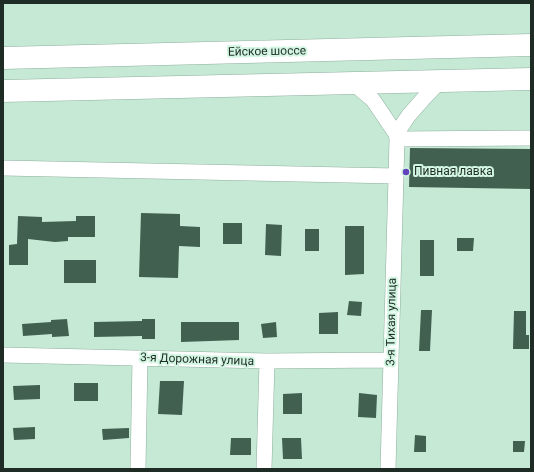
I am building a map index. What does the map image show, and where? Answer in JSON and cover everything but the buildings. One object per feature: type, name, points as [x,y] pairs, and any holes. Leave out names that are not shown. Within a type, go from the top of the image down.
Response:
[{"type":"main road","name":"Ейское шоссе","points":[[3,58],[531,45]]},
{"type":"main road","points":[[3,91],[531,79]]},
{"type":"street","points":[[397,137],[409,115],[440,81]]},
{"type":"street","points":[[354,84],[373,100],[397,137]]},
{"type":"street","points":[[397,137],[531,138]]},
{"type":"street","name":"3-я Тихая улица","points":[[388,469],[397,137]]},
{"type":"street","points":[[3,168],[396,176]]},
{"type":"street","name":"3-я Дорожная улица","points":[[3,355],[267,361],[392,360]]},
{"type":"street","points":[[138,469],[140,358]]},
{"type":"street","points":[[264,469],[267,361]]},
{"type":"place","name":"Пивная лавка","points":[[406,172]]}]
